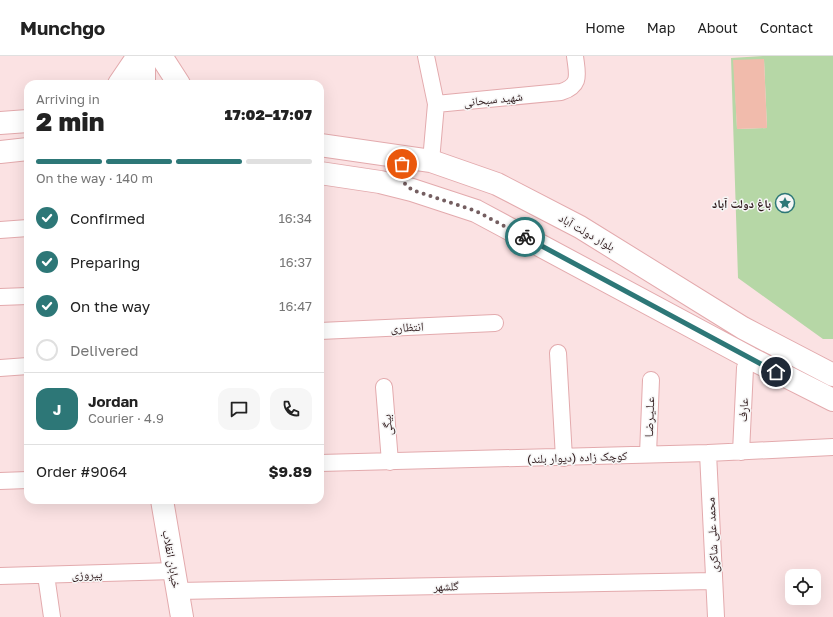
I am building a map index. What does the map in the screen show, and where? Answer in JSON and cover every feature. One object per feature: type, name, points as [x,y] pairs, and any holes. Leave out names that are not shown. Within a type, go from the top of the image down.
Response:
[{"type":"main road","points":[[122,80],[138,56]]},
{"type":"main road","points":[[144,56],[144,80]]},
{"type":"main road","points":[[156,56],[156,80]]},
{"type":"main road","points":[[160,56],[176,80]]},
{"type":"main road","points":[[0,123],[24,121]]},
{"type":"main road","name":"بلوار دولت آباد","points":[[324,146],[422,159],[497,184],[580,227],[743,328],[833,375]]},
{"type":"main road","points":[[0,152],[24,149]]},
{"type":"main road","points":[[412,190],[402,181],[400,169],[402,164],[422,159]]},
{"type":"main road","points":[[324,174],[380,182],[412,190],[476,211],[750,358],[833,400]]},
{"type":"main road","name":"خیابان انقلاب","points":[[163,504],[182,617]]},
{"type":"street","points":[[422,159],[436,104],[426,56]]},
{"type":"street","name":"شهید سبحانی","points":[[436,104],[561,92],[571,89],[576,82],[577,72],[575,56]]},
{"type":"street","points":[[0,230],[24,228]]},
{"type":"street","points":[[0,297],[24,296]]},
{"type":"street","name":"انتظاری","points":[[324,331],[495,323]]},
{"type":"street","points":[[558,353],[564,458]]},
{"type":"street","points":[[0,368],[24,366]]},
{"type":"street","name":"عارف","points":[[741,452],[745,368]]},
{"type":"street","name":"عـلـیـرضـا","points":[[648,454],[651,380]]},
{"type":"street","name":"بیگی","points":[[384,387],[390,462]]},
{"type":"street","name":"کوچک زاده (دیوار بلند)","points":[[324,463],[564,458],[648,454],[708,454],[833,447]]},
{"type":"street","name":"محمد علی شاکری","points":[[708,454],[716,617]]},
{"type":"street","points":[[0,481],[24,480]]},
{"type":"street","points":[[46,575],[52,617]]},
{"type":"street","name":"پیروزی","points":[[0,576],[46,575],[176,581]]},
{"type":"street","name":"گلشهر","points":[[176,581],[714,581]]},
{"type":"green space","name":"باغ دولت آباد","points":[[763,56],[833,56],[833,339],[823,339],[738,278],[731,58]],"holes":[[[734,60],[764,60],[767,128],[737,129]]]},
{"type":"building","points":[[764,59],[767,128],[737,129],[733,60]]},
{"type":"way so far","points":[[402,164],[400,169],[402,181],[412,190],[476,211],[525,237]]},
{"type":"place","name":"باغ دولت آباد","points":[[785,203]]},
{"type":"route","points":[[525,237],[776,372]]}]
